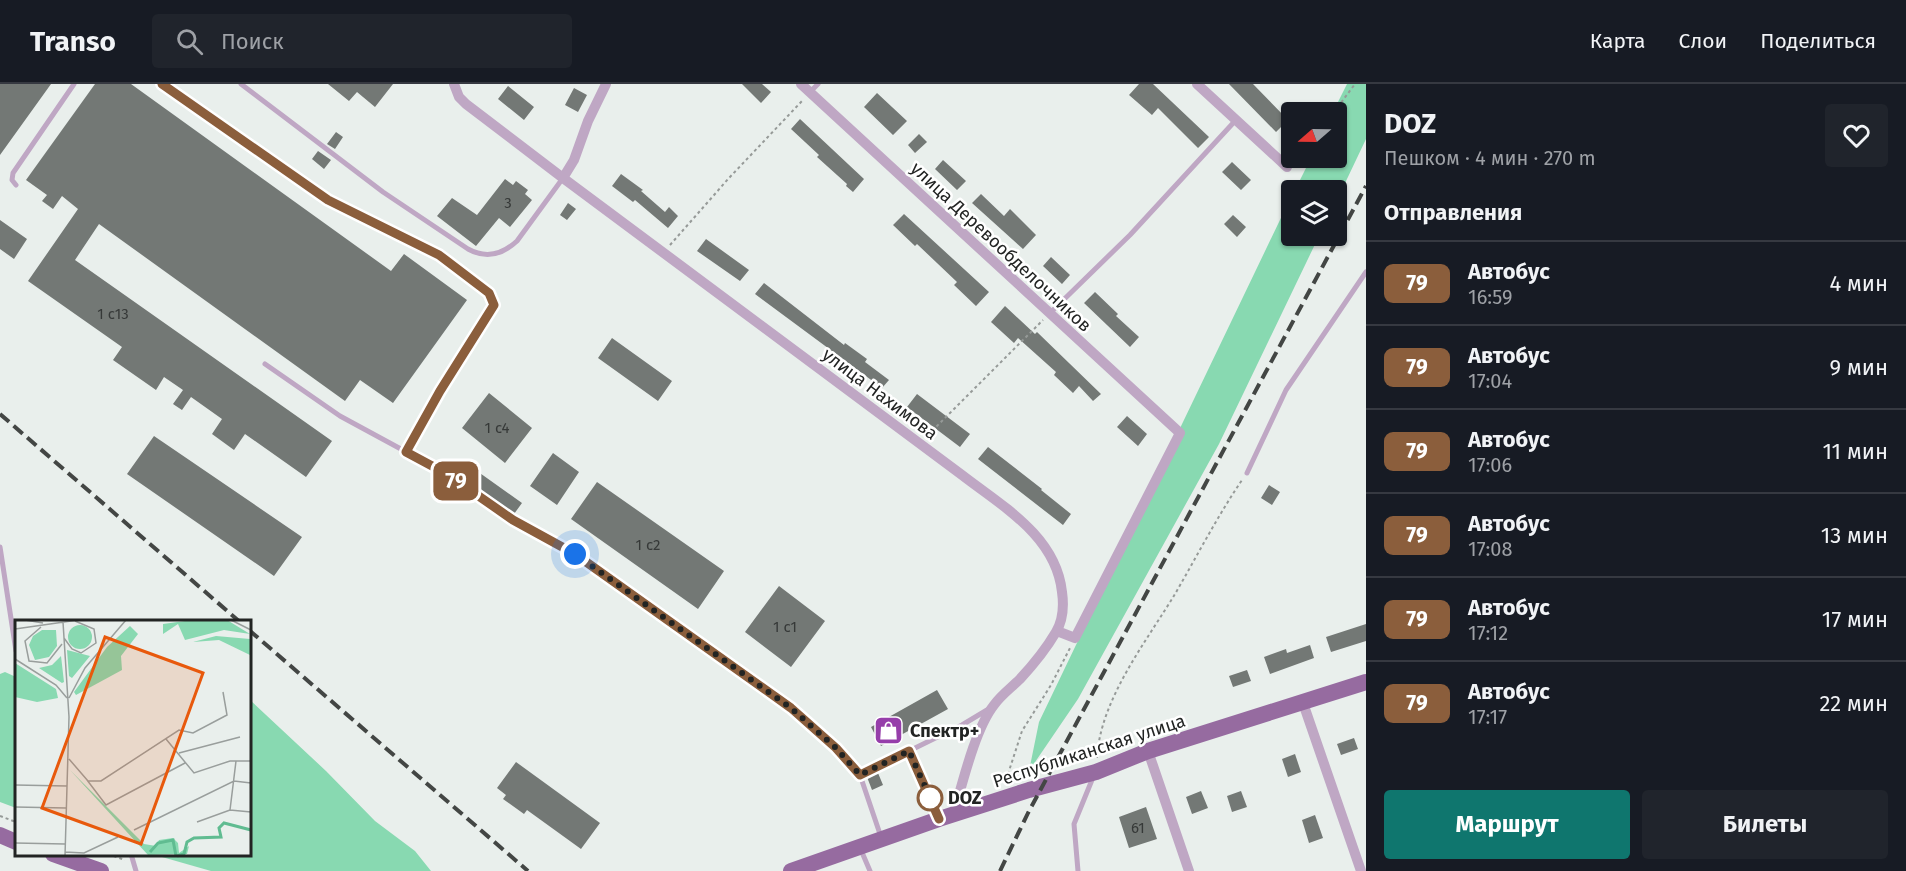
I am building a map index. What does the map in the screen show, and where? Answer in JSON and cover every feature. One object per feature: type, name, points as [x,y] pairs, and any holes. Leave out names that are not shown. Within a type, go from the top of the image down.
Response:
[{"type":"main road","name":"Республиканская улица","points":[[791,871],[946,817],[1029,790],[1096,772],[1148,751],[1366,682]]},
{"type":"main road","points":[[0,836],[15,842]]},
{"type":"main road","points":[[56,856],[101,871]]},
{"type":"street","name":"улица Нахимова","points":[[454,84],[459,97],[465,104],[1026,525],[1048,549],[1061,586],[1063,603],[1061,618],[1056,631],[1034,663],[993,705],[980,730],[946,817]]},
{"type":"street","points":[[563,178],[574,160],[588,121],[606,84]]},
{"type":"street","name":"улица Деревообделочников","points":[[801,84],[814,88],[1049,314],[1180,433],[1075,638]]},
{"type":"street","points":[[1197,84],[1281,162]]},
{"type":"street","points":[[1056,631],[1075,638]]},
{"type":"street","points":[[1303,703],[1362,871]]},
{"type":"street","points":[[1148,751],[1189,871]]},
{"type":"lane","points":[[16,185],[12,180],[13,173],[74,84]]},
{"type":"lane","points":[[162,84],[328,200],[439,255],[489,293],[494,305],[440,391],[406,452]]},
{"type":"lane","points":[[241,84],[383,192],[473,252],[494,255],[510,248],[563,178]]},
{"type":"lane","points":[[1049,314],[1130,235],[1235,121]]},
{"type":"lane","points":[[1246,473],[1286,390],[1366,272]]},
{"type":"lane","points":[[265,364],[340,417],[447,474],[513,520],[575,554],[791,708],[836,748],[860,775],[882,839]]},
{"type":"lane","points":[[0,547],[15,644]]},
{"type":"lane","points":[[860,775],[974,718],[993,705]]},
{"type":"lane","points":[[909,751],[946,817]]},
{"type":"lane","points":[[1078,871],[1074,824],[1096,772]]},
{"type":"lane","points":[[860,846],[870,871]]},
{"type":"lane","points":[[131,856],[136,871]]},
{"type":"path","points":[[1342,102],[1355,84]]},
{"type":"path","points":[[664,252],[729,178],[814,88]]},
{"type":"path","points":[[919,444],[1049,314]]},
{"type":"path","points":[[1096,772],[1097,748],[1109,709],[1122,680],[1246,473]]},
{"type":"path","points":[[1008,774],[1022,731],[1051,685],[1075,638]]},
{"type":"path","points":[[0,816],[15,822]]},
{"type":"path","points":[[111,856],[134,863]]},
{"type":"green space","points":[[1347,84],[1366,84],[1366,139],[1347,180],[1300,180],[1306,168],[1347,168],[1347,102],[1338,102]]},
{"type":"green space","points":[[1281,218],[1281,246],[1314,246],[1219,444],[1078,699],[1029,771],[1039,722]]},
{"type":"green space","points":[[5,672],[15,677],[15,808],[0,802],[0,674]]},
{"type":"green space","points":[[250,700],[326,771],[375,821],[415,851],[431,871],[211,871],[158,856],[250,856]]},
{"type":"building","points":[[0,84],[51,84],[0,155]]},
{"type":"building","points":[[95,84],[131,84],[391,271],[404,254],[467,300],[393,403],[360,380],[345,401],[99,224],[75,260],[332,441],[306,477],[245,434],[234,450],[212,434],[222,419],[191,397],[182,410],[173,404],[183,390],[164,377],[156,390],[113,360],[122,347],[28,281],[78,209],[62,196],[53,209],[42,201],[47,195],[26,180]]},
{"type":"building","points":[[328,84],[393,84],[375,107],[357,92],[349,101]]},
{"type":"building","points":[[742,84],[762,84],[771,92],[761,103]]},
{"type":"building","points":[[1139,84],[1153,84],[1209,137],[1198,148],[1158,108],[1152,115],[1129,95]]},
{"type":"building","points":[[1229,84],[1253,84],[1281,113],[1281,127],[1276,132]]},
{"type":"building","points":[[508,86],[534,107],[524,120],[498,99]]},
{"type":"building","points":[[574,88],[587,95],[578,112],[565,105]]},
{"type":"building","points":[[877,93],[907,121],[893,135],[864,107]]},
{"type":"building","points":[[800,119],[864,179],[853,192],[791,129]]},
{"type":"building","points":[[336,132],[343,137],[335,149],[327,144]]},
{"type":"building","points":[[919,134],[927,142],[915,153],[908,145]]},
{"type":"building","points":[[318,151],[331,160],[324,169],[312,159]]},
{"type":"building","points":[[943,160],[966,181],[957,190],[935,169]]},
{"type":"building","points":[[1232,162],[1251,180],[1241,190],[1222,172]]},
{"type":"building","points":[[621,174],[643,190],[641,191],[665,212],[669,207],[678,216],[668,228],[635,200],[633,202],[612,186]]},
{"type":"building","points":[[505,179],[513,185],[516,181],[528,190],[525,194],[532,200],[510,227],[499,218],[476,246],[437,216],[452,198],[477,215]]},
{"type":"building","points":[[981,194],[1004,216],[1010,209],[1036,235],[1023,249],[972,203]]},
{"type":"building","points":[[568,203],[576,209],[567,220],[560,215]]},
{"type":"building","points":[[904,214],[989,292],[976,306],[954,285],[957,282],[893,225]]},
{"type":"building","points":[[1233,215],[1246,227],[1237,237],[1224,224]]},
{"type":"building","points":[[0,220],[27,239],[14,259],[0,249]]},
{"type":"building","points":[[706,239],[749,270],[740,281],[697,251]]},
{"type":"building","points":[[1051,257],[1070,275],[1062,284],[1043,266]]},
{"type":"building","points":[[764,283],[844,345],[845,343],[867,359],[865,362],[889,380],[882,388],[755,294]]},
{"type":"building","points":[[1095,292],[1139,337],[1130,347],[1084,303]]},
{"type":"building","points":[[1005,306],[1035,334],[1037,332],[1101,394],[1093,401],[1079,386],[1073,393],[1054,375],[1056,372],[1018,338],[1014,343],[991,322]]},
{"type":"building","points":[[612,338],[672,381],[658,401],[598,358]]},
{"type":"building","points":[[489,393],[532,428],[505,463],[462,428]]},
{"type":"building","points":[[917,394],[970,434],[960,447],[907,407]]},
{"type":"building","points":[[1127,416],[1147,434],[1138,446],[1117,427]]},
{"type":"building","points":[[154,436],[302,537],[274,576],[127,474]]},
{"type":"building","points":[[988,447],[1071,514],[1063,525],[978,459]]},
{"type":"building","points":[[553,453],[579,472],[557,505],[530,486]]},
{"type":"building","points":[[477,471],[522,503],[514,514],[469,482]]},
{"type":"building","points":[[597,482],[724,571],[698,609],[571,519]]},
{"type":"building","points":[[1269,485],[1280,492],[1272,505],[1261,498]]},
{"type":"building","points":[[779,586],[825,621],[791,667],[745,632]]},
{"type":"building","points":[[1366,624],[1366,641],[1331,652],[1326,637]]},
{"type":"building","points":[[1310,645],[1314,658],[1270,674],[1264,657],[1286,649],[1287,653]]},
{"type":"building","points":[[1247,670],[1251,681],[1233,687],[1229,676]]},
{"type":"building","points":[[937,690],[948,709],[881,746],[871,727]]},
{"type":"building","points":[[1354,738],[1358,749],[1341,755],[1337,744]]},
{"type":"building","points":[[1295,754],[1301,772],[1288,777],[1282,759]]},
{"type":"building","points":[[516,762],[600,823],[581,849],[527,810],[524,814],[503,799],[506,795],[497,788]]},
{"type":"building","points":[[878,773],[883,785],[872,790],[867,777]]},
{"type":"building","points":[[1201,791],[1208,808],[1192,814],[1186,797]]},
{"type":"building","points":[[1241,791],[1247,807],[1232,812],[1227,796]]},
{"type":"building","points":[[1146,807],[1157,839],[1129,848],[1119,817]]},
{"type":"building","points":[[1315,815],[1323,838],[1309,843],[1302,820]]},
{"type":"railway","points":[[1000,871],[1028,813],[1366,186]]},
{"type":"railway","points":[[0,414],[238,620]]},
{"type":"railway","points":[[250,631],[528,871]]},
{"type":"bus line","name":"79","points":[[162,84],[328,200],[439,255],[489,293],[494,305],[440,391],[406,452],[447,474],[513,520],[575,554],[791,708],[836,748],[860,775],[909,751],[939,819]]},
{"type":"place","name":"Спектр+","points":[[889,731]]},
{"type":"place","name":"DOZ","points":[[930,798]]},
{"type":"route","points":[[575,554],[791,708],[836,748],[860,775],[909,751],[932,802],[930,798]]}]
